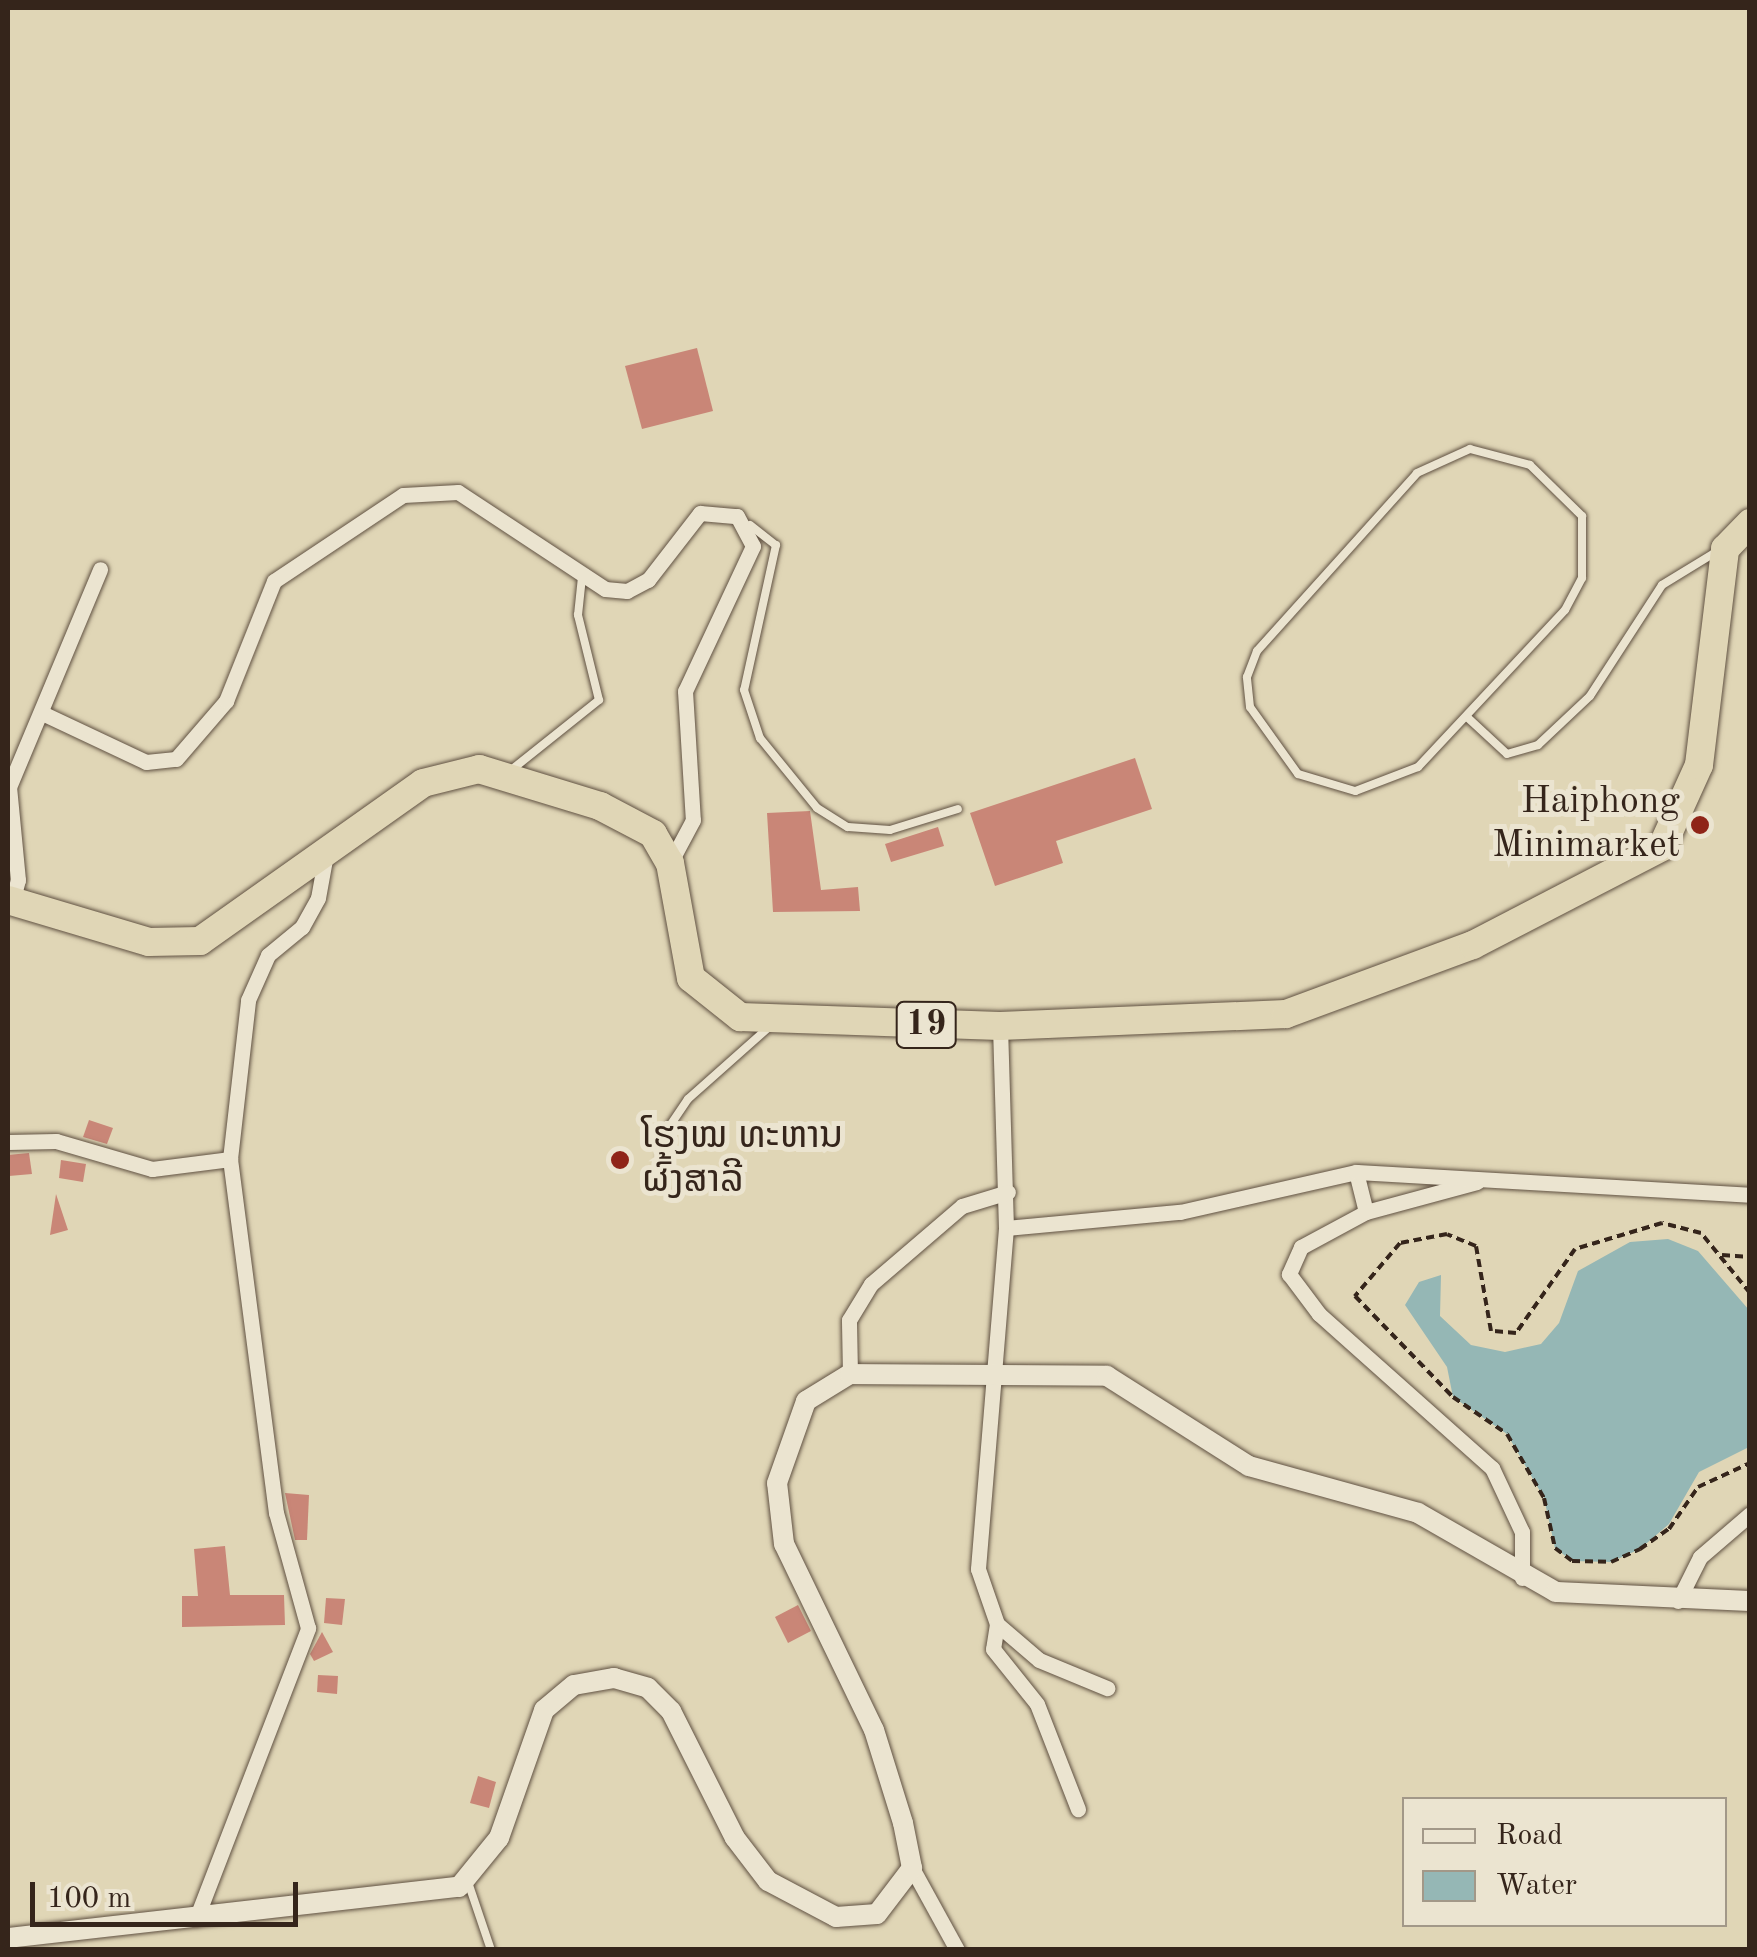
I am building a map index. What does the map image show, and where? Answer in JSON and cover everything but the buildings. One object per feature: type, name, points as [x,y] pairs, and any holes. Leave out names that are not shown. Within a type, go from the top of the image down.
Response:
[{"type":"highway","points":[[1724,548],[1750,524]]},
{"type":"highway","name":"19","points":[[10,901],[184,945],[326,854],[435,776],[466,768],[509,776],[642,826],[670,863],[692,978],[740,1017],[772,1024],[1000,1026],[1286,1014],[1358,994],[1627,873],[1662,847],[1688,800],[1724,548]]},
{"type":"street","points":[[42,713],[146,762],[176,759],[226,701],[274,582],[294,560],[416,491],[458,492],[487,506],[582,576],[626,591],[648,580],[700,514],[750,526],[753,546],[685,691],[693,820],[670,863]]},
{"type":"street","points":[[10,901],[18,880],[8,787],[100,569]]},
{"type":"street","points":[[196,1918],[308,1628],[276,1514],[230,1159],[248,1000],[268,955],[318,898],[326,854]]},
{"type":"street","points":[[1000,1026],[1008,1192],[978,1569],[997,1624],[994,1649],[1037,1704],[1078,1809]]},
{"type":"street","points":[[8,1142],[56,1142],[152,1169],[230,1159]]},
{"type":"street","points":[[1006,1228],[1180,1212],[1356,1172],[1748,1190]]},
{"type":"street","points":[[1356,1172],[1366,1212]]},
{"type":"street","points":[[1500,1178],[1366,1212],[1301,1247],[1289,1263],[1292,1282],[1492,1468],[1514,1501],[1522,1578]]},
{"type":"street","points":[[850,1374],[848,1320],[871,1284],[962,1206],[1008,1192]]},
{"type":"street","points":[[957,1950],[912,1868],[874,1730],[804,1592],[779,1514],[778,1483],[799,1414],[817,1388],[850,1374],[1106,1376],[1249,1466],[1418,1513],[1522,1578],[1556,1592],[1678,1601],[1750,1601]]},
{"type":"street","points":[[1678,1601],[1700,1557],[1750,1514]]},
{"type":"street","points":[[997,1624],[1039,1660],[1107,1688]]},
{"type":"street","points":[[8,1938],[468,1882],[499,1838],[544,1710],[574,1685],[614,1678],[648,1688],[672,1711],[735,1838],[786,1896],[836,1917],[877,1914],[912,1868]]},
{"type":"lane","points":[[1470,449],[1502,453],[1561,486],[1588,544],[1565,610],[1467,717],[1386,786],[1328,788],[1270,746],[1246,677],[1277,626],[1418,474],[1470,449]]},
{"type":"lane","points":[[750,526],[776,545],[744,690],[760,738],[817,808],[848,828],[890,830],[958,809]]},
{"type":"lane","points":[[1467,717],[1506,754],[1538,745],[1590,696],[1662,585],[1724,548]]},
{"type":"lane","points":[[509,776],[514,760],[599,700],[578,615],[582,576]]},
{"type":"lane","points":[[659,1183],[665,1132],[688,1099],[772,1024]]},
{"type":"lane","points":[[468,1882],[491,1950]]},
{"type":"path","points":[[1750,1293],[1722,1255],[1683,1225],[1597,1236],[1561,1266],[1528,1324],[1504,1336],[1485,1318],[1482,1259],[1466,1239],[1400,1243],[1355,1296],[1453,1397],[1507,1434],[1544,1498],[1555,1548],[1572,1562],[1611,1562],[1640,1549],[1669,1529],[1698,1487],[1750,1463]]},
{"type":"path","points":[[1722,1255],[1750,1257]]},
{"type":"water","points":[[1668,1239],[1698,1251],[1749,1310],[1749,1447],[1699,1472],[1669,1524],[1640,1549],[1611,1562],[1572,1561],[1555,1548],[1544,1498],[1507,1434],[1453,1397],[1447,1367],[1405,1305],[1419,1282],[1441,1275],[1440,1316],[1471,1345],[1505,1352],[1541,1344],[1559,1323],[1578,1271],[1630,1242]]},
{"type":"place","name":"Haiphong Minimarket","points":[[1700,825]]},
{"type":"place","name":"ໂຮງໝ ທະຫານ ຜົ້ງສາລີ","points":[[620,1160]]}]
